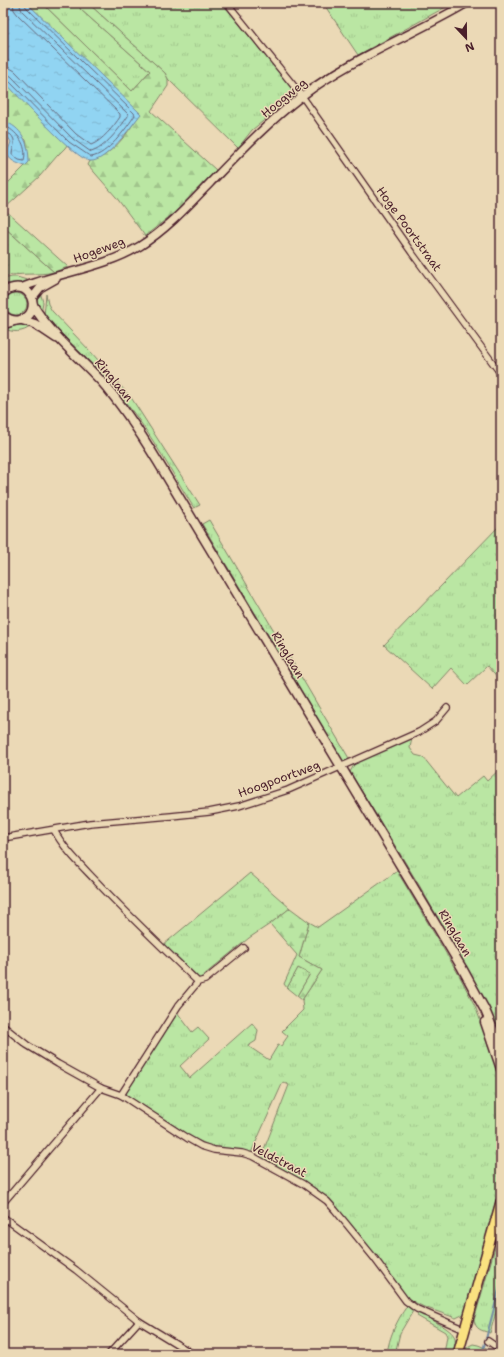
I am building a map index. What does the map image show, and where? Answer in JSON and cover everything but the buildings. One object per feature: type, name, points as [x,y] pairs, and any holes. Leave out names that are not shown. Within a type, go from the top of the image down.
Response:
[{"type":"main road","points":[[5,289],[15,287],[21,288]]},
{"type":"main road","name":"Ringlaan","points":[[21,288],[26,290],[41,317],[117,400],[140,433],[472,986],[485,1010],[501,1048]]},
{"type":"main road","points":[[19,320],[28,316],[32,311],[33,301]]},
{"type":"main road","name":"Ringlaan","points":[[3,315],[6,318],[35,324],[69,348]]},
{"type":"main road","name":"Ringlaan","points":[[472,986],[501,1069]]},
{"type":"main road","points":[[497,1220],[501,1202]]},
{"type":"main road","points":[[458,1354],[501,1208]]},
{"type":"street","name":"Hoge Poortstraat","points":[[227,3],[302,96],[412,253],[501,374]]},
{"type":"street","name":"Hoogweg","points":[[142,245],[176,219],[254,137],[302,96],[343,70],[468,3]]},
{"type":"street","name":"Hogeweg","points":[[21,288],[34,282],[63,275],[113,259],[142,245]]},
{"type":"street","name":"Hogeweg","points":[[33,301],[40,288],[63,275]]},
{"type":"street","points":[[3,325],[19,320]]},
{"type":"street","name":"Hoogpoortweg","points":[[3,838],[90,823],[209,812],[239,806],[288,790],[419,732],[436,721],[447,708]]},
{"type":"street","points":[[54,830],[59,839],[75,858],[198,982]]},
{"type":"street","points":[[121,1095],[178,1006],[198,982],[205,980],[244,948]]},
{"type":"street","name":"Veldstraat","points":[[3,1026],[33,1049],[101,1088],[121,1095],[201,1146],[214,1150],[242,1153],[252,1156],[303,1184],[327,1201],[410,1305],[465,1330]]},
{"type":"street","points":[[3,1203],[101,1088]]},
{"type":"street","points":[[3,1217],[76,1270],[140,1321],[193,1354]]},
{"type":"street","points":[[111,1352],[140,1321]]},
{"type":"street","points":[[488,1341],[501,1350]]},
{"type":"green space","points":[[27,3],[42,3],[132,91],[150,71],[80,9],[83,3],[92,3],[90,5],[165,73],[168,79],[168,86],[151,111],[216,170],[174,213],[145,236],[116,197],[88,165],[90,161],[113,149],[140,114]]},
{"type":"green space","points":[[42,3],[83,3],[80,9],[150,71],[132,91]]},
{"type":"green space","points":[[92,3],[222,3],[293,90],[294,96],[252,130],[238,148],[168,79],[165,73],[90,5]]},
{"type":"green space","points":[[323,3],[453,3],[358,55]]},
{"type":"green space","points":[[3,80],[67,145],[40,176],[4,209],[68,267],[54,272],[3,226],[3,188],[29,162],[26,140],[3,121]]},
{"type":"green space","points":[[3,226],[54,272],[3,277]]},
{"type":"green space","points":[[12,277],[30,281],[3,284],[3,279]]},
{"type":"green space","points":[[40,292],[43,302],[41,313],[37,302],[37,297]]},
{"type":"green space","points":[[12,293],[20,293],[27,300],[27,308],[20,315],[12,315],[5,308],[5,300]]},
{"type":"green space","points":[[46,294],[48,304],[52,311],[91,352],[132,399],[200,505],[194,508],[153,441],[126,403],[96,369],[44,316]]},
{"type":"green space","points":[[26,324],[31,326],[21,331],[10,331],[3,328],[9,326]]},
{"type":"green space","points":[[209,520],[350,760],[343,761],[202,524]]},
{"type":"green space","points":[[501,524],[501,681],[487,666],[467,685],[451,668],[432,689],[384,645]]},
{"type":"green space","points":[[412,738],[410,748],[415,755],[423,757],[456,798],[483,776],[487,781],[501,768],[501,1043],[468,970],[419,885],[350,772],[355,763]]},
{"type":"green space","points":[[397,871],[459,975],[475,1006],[501,1076],[501,1183],[464,1314],[456,1318],[424,1307],[408,1299],[335,1206],[319,1191],[301,1179],[261,1157],[289,1085],[283,1082],[251,1153],[214,1147],[189,1137],[126,1095],[126,1092],[177,1012],[192,1032],[198,1027],[209,1039],[180,1066],[190,1078],[252,1023],[258,1030],[256,1041],[248,1046],[269,1060],[278,1045],[281,1046],[288,1036],[282,1031],[303,1010],[302,1000],[322,970],[299,957],[309,922],[318,927]]},
{"type":"green space","points":[[250,873],[290,908],[249,938],[198,980],[163,945]]},
{"type":"green space","points":[[290,908],[309,922],[299,957],[322,970],[302,1000],[297,996],[310,974],[298,968],[287,988],[284,984],[297,955],[270,924]]},
{"type":"green space","points":[[298,968],[310,974],[297,996],[287,988]]},
{"type":"green space","points":[[501,1227],[501,1295],[490,1333],[478,1328],[474,1320]]},
{"type":"green space","points":[[407,1306],[413,1311],[400,1333],[395,1354],[387,1354],[394,1329]]},
{"type":"green space","points":[[418,1313],[433,1320],[453,1334],[455,1344],[453,1354],[444,1354],[447,1336],[445,1332],[417,1316]]},
{"type":"green space","points":[[473,1344],[488,1349],[487,1354],[464,1354],[467,1347]]},
{"type":"water","points":[[3,3],[27,3],[141,114],[111,150],[103,156],[96,160],[90,161],[72,150],[3,80]]},
{"type":"water","points":[[3,121],[15,127],[26,142],[29,162],[25,166],[14,161],[8,155],[11,142],[8,137],[3,138]]},
{"type":"waterway","points":[[482,1354],[501,1282]]}]
